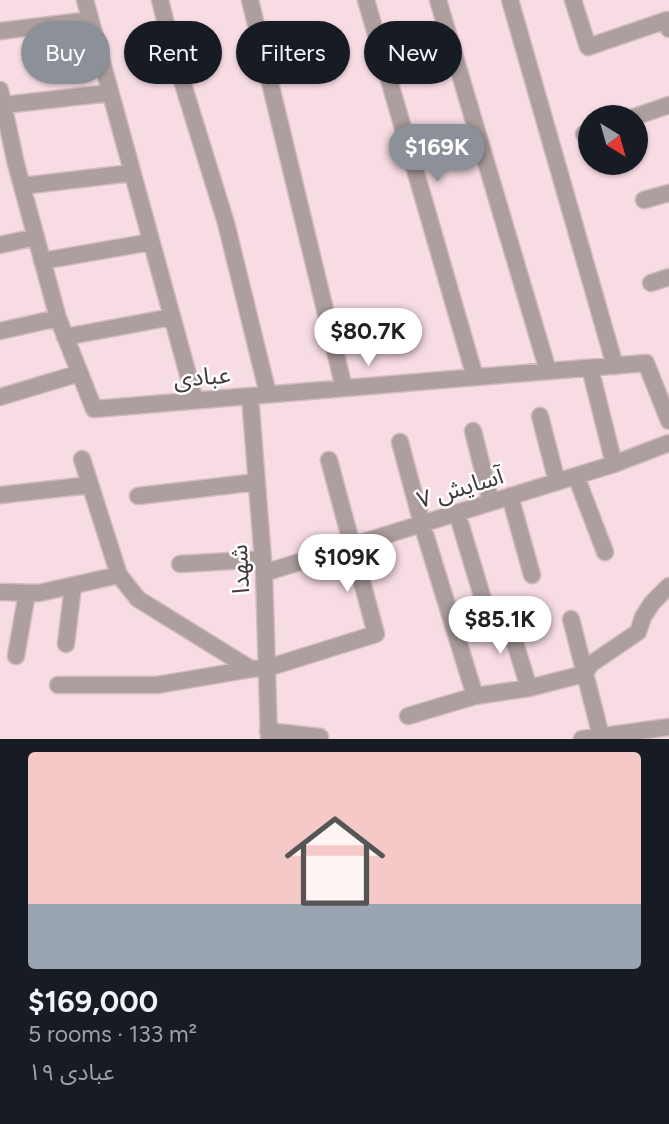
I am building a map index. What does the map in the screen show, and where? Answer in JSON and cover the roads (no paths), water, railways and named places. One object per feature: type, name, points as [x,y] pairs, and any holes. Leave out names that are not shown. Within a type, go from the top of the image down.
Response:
[{"type":"street","points":[[85,0],[195,400]]},
{"type":"street","points":[[160,0],[174,55],[226,223],[268,394]]},
{"type":"street","points":[[250,0],[344,388]]},
{"type":"street","points":[[366,0],[475,377]]},
{"type":"street","points":[[438,0],[548,371]]},
{"type":"street","points":[[510,0],[615,366]]},
{"type":"street","points":[[573,0],[588,47],[667,20],[669,29]]},
{"type":"street","points":[[0,31],[90,20]]},
{"type":"street","points":[[2,97],[109,93]]},
{"type":"street","name":"عبادی","points":[[2,97],[8,166],[22,186],[58,318],[94,409],[646,363],[669,421]]},
{"type":"street","points":[[648,112],[669,105]]},
{"type":"street","points":[[22,186],[131,173]]},
{"type":"street","points":[[644,200],[669,194]]},
{"type":"street","points":[[0,245],[36,237]]},
{"type":"street","points":[[42,261],[151,243]]},
{"type":"street","points":[[651,282],[669,277]]},
{"type":"street","points":[[65,337],[172,317]]},
{"type":"street","points":[[0,331],[58,318]]},
{"type":"street","points":[[590,368],[614,464]]},
{"type":"street","points":[[0,397],[80,373]]},
{"type":"street","name":"شهدا","points":[[250,396],[264,566],[259,669],[268,735]]},
{"type":"street","points":[[540,416],[557,482]]},
{"type":"street","points":[[473,431],[491,502]]},
{"type":"street","points":[[400,442],[422,524],[475,696]]},
{"type":"street","name":"آسایش ۷","points":[[180,564],[264,566],[352,546],[614,464],[669,443]]},
{"type":"street","points":[[82,459],[119,575],[138,598],[259,669]]},
{"type":"street","points":[[58,685],[157,685],[259,669],[376,634],[329,460]]},
{"type":"street","points":[[576,476],[605,552]]},
{"type":"street","points":[[138,496],[257,482]]},
{"type":"street","points":[[0,495],[90,485]]},
{"type":"street","points":[[510,496],[532,575]]},
{"type":"street","points":[[457,513],[482,600]]},
{"type":"street","points":[[0,592],[39,593],[119,575]]},
{"type":"street","points":[[66,645],[73,586]]},
{"type":"street","points":[[408,716],[475,696],[529,688],[584,674],[591,664],[638,632],[652,603],[669,586]]},
{"type":"street","points":[[16,656],[27,593]]},
{"type":"street","points":[[506,614],[529,688]]},
{"type":"street","points":[[571,619],[601,736]]},
{"type":"street","points":[[582,739],[669,727]]},
{"type":"street","points":[[268,735],[320,737]]}]
